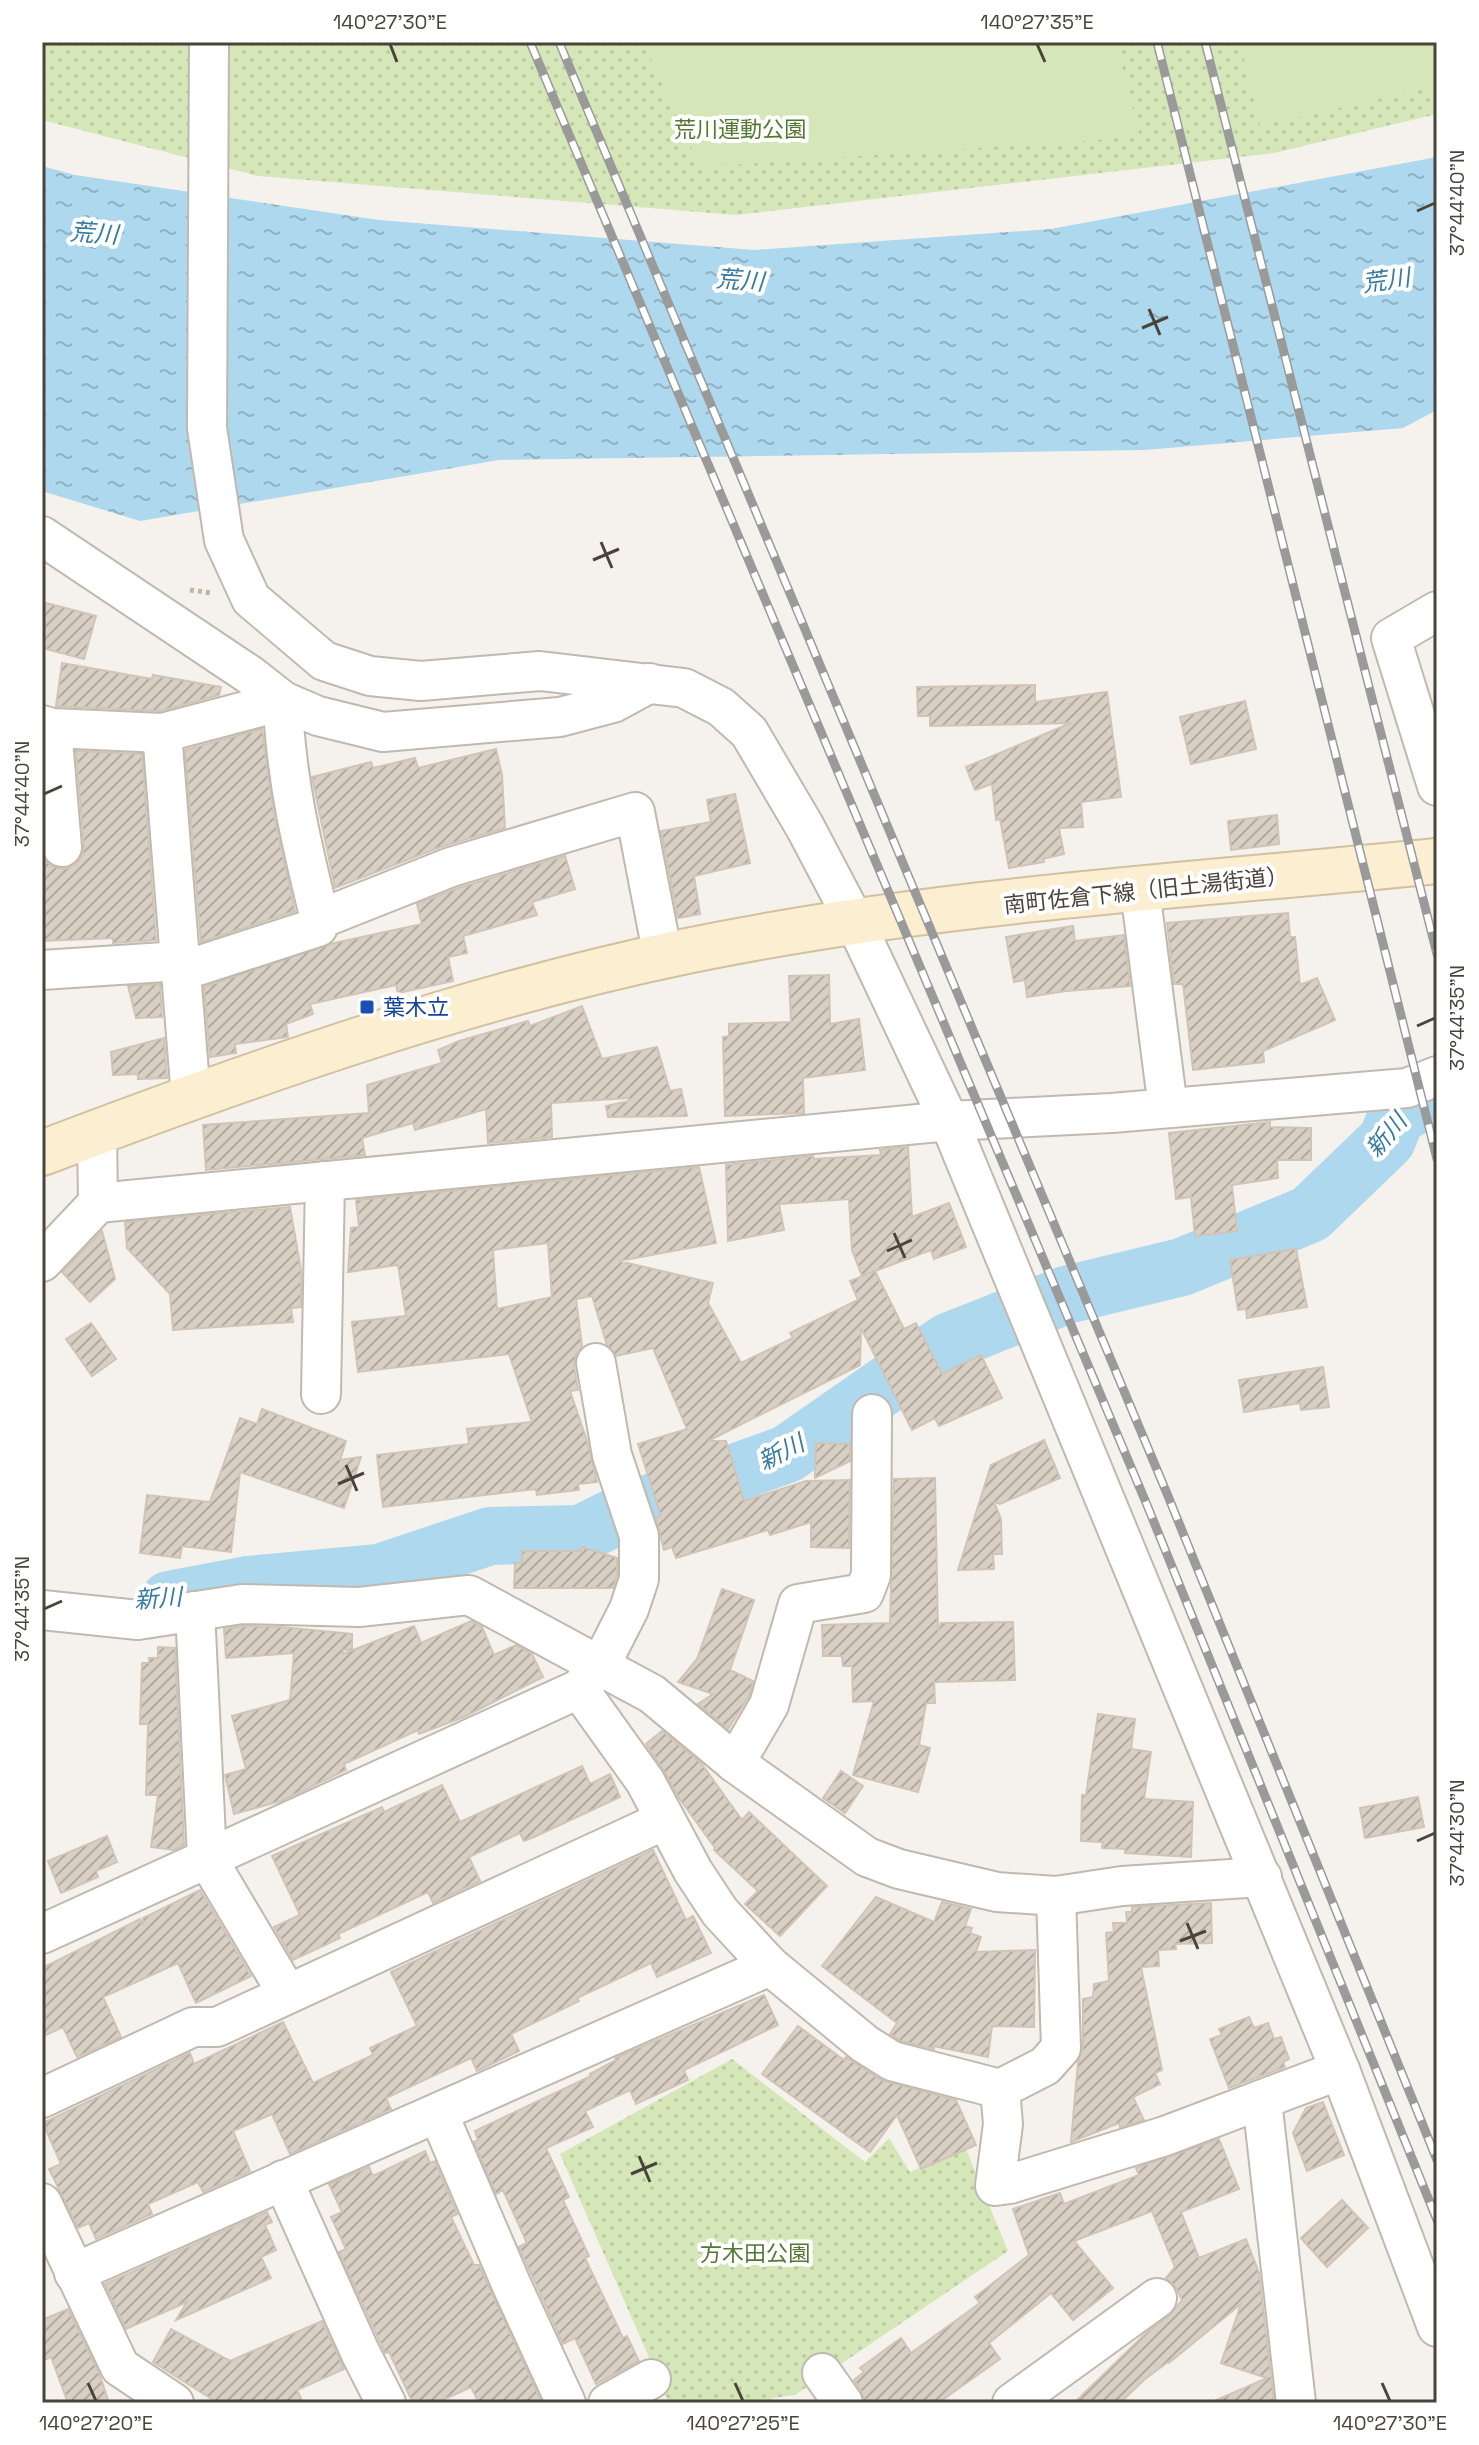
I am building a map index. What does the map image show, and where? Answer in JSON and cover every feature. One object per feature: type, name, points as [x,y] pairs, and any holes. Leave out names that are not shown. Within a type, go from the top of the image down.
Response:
[{"type":"street","points":[[209,42],[207,428],[224,540],[251,599],[324,661],[370,676],[421,681],[540,671],[684,688],[721,707],[749,732],[805,827],[855,922],[949,1121],[1262,1877],[1340,2070],[1437,2327]]},
{"type":"street","points":[[42,536],[237,666],[283,701],[318,716],[383,732],[560,717],[613,703],[650,683]]},
{"type":"street","points":[[1437,611],[1391,638],[1437,786]]},
{"type":"street","points":[[62,847],[47,726],[162,733],[283,701]]},
{"type":"street","points":[[42,970],[181,966],[318,927],[320,919],[284,744],[283,701]]},
{"type":"street","points":[[162,733],[191,1098]]},
{"type":"street","points":[[320,919],[451,867],[635,812],[663,957]]},
{"type":"street","name":"南町佐倉下線（旧土湯街道）","points":[[42,1153],[191,1098],[443,1014],[576,977],[663,957],[855,922],[1437,861]]},
{"type":"street","points":[[1140,890],[1168,1108]]},
{"type":"street","points":[[42,1262],[98,1203],[949,1121],[1168,1108],[1407,1088],[1437,1076]]},
{"type":"street","points":[[97,1132],[98,1203]]},
{"type":"street","points":[[321,1394],[325,1181]]},
{"type":"street","points":[[42,1934],[590,1678],[629,1609],[639,1579],[639,1536],[612,1455],[596,1363]]},
{"type":"street","points":[[735,1763],[769,1705],[798,1604],[864,1593],[871,1575],[872,1414]]},
{"type":"street","points":[[42,1610],[138,1620],[242,1604],[359,1607],[469,1595],[590,1678],[652,1694],[735,1763],[867,1857],[899,1869],[997,1892],[1056,1896],[1122,1886],[1262,1877]]},
{"type":"street","points":[[195,1611],[207,1858],[287,1993]]},
{"type":"street","points":[[590,1678],[665,1820],[720,1912],[770,1966],[865,2044],[892,2061],[1000,2089],[1045,2066],[1061,2048],[1056,1896]]},
{"type":"street","points":[[42,2098],[193,2027],[217,2027],[665,1820]]},
{"type":"street","points":[[74,2273],[770,1966]]},
{"type":"street","points":[[1000,2089],[1003,2124],[995,2186],[1165,2136],[1340,2070]]},
{"type":"street","points":[[1262,2100],[1296,2403]]},
{"type":"street","points":[[438,2113],[566,2403]]},
{"type":"street","points":[[283,2180],[386,2403]]},
{"type":"street","points":[[42,2203],[120,2367],[174,2403]]},
{"type":"street","points":[[1012,2403],[1157,2298]]},
{"type":"street","points":[[608,2403],[651,2379]]},
{"type":"green space","name":"荒川運動公園","points":[[42,42],[1437,42],[1437,114],[1274,153],[736,215],[258,176],[42,120]]},
{"type":"green space","points":[[643,42],[1116,42],[1140,137],[700,167]]},
{"type":"green space","points":[[1240,42],[1437,42],[1437,86],[1260,126]]},
{"type":"green space","name":"方木田公園","points":[[732,2059],[865,2162],[889,2138],[910,2172],[966,2149],[1008,2251],[795,2395],[773,2398],[766,2403],[669,2403],[560,2154]]},
{"type":"water","name":"荒川","points":[[1437,157],[1437,410],[1403,428],[1145,450],[499,460],[140,521],[42,491],[42,166],[75,175],[379,220],[754,250],[1051,229]]},
{"type":"building","points":[[46,603],[96,616],[84,659],[42,648],[42,617]]},
{"type":"building","points":[[62,663],[221,687],[219,695],[160,711],[56,706]]},
{"type":"building","points":[[1035,685],[1035,702],[1107,692],[1121,797],[1081,802],[1083,827],[1059,828],[1064,854],[1043,859],[1044,862],[1009,868],[1000,819],[996,820],[992,784],[975,790],[966,767],[1071,723],[930,726],[930,716],[918,716],[917,687]]},
{"type":"building","points":[[1245,701],[1256,749],[1191,764],[1180,717]]},
{"type":"building","points":[[262,729],[274,815],[295,911],[201,942],[185,750]]},
{"type":"building","points":[[496,749],[502,775],[505,828],[443,846],[335,888],[312,777],[371,762],[373,768],[415,758],[418,768]]},
{"type":"building","points":[[76,751],[142,754],[156,940],[113,943],[113,938],[42,941],[42,857],[52,866],[65,869],[75,865],[82,856],[84,846]]},
{"type":"building","points":[[735,794],[750,863],[694,876],[700,914],[678,918],[661,831],[711,822],[707,800]]},
{"type":"building","points":[[1277,815],[1279,844],[1231,850],[1228,821]]},
{"type":"building","points":[[565,856],[575,889],[532,902],[537,915],[463,936],[467,953],[448,957],[453,981],[398,993],[396,985],[310,1004],[313,1014],[286,1024],[288,1037],[235,1044],[236,1053],[210,1057],[204,987],[330,944],[422,924],[417,904],[458,888]]},
{"type":"building","points":[[1288,913],[1290,937],[1295,937],[1300,985],[1317,978],[1335,1020],[1263,1051],[1264,1062],[1193,1070],[1183,984],[1174,984],[1167,923]]},
{"type":"building","points":[[1073,926],[1075,941],[1124,935],[1130,986],[1027,997],[1025,980],[1014,982],[1006,937]]},
{"type":"building","points":[[829,975],[830,1024],[859,1019],[865,1070],[803,1078],[804,1113],[725,1116],[723,1037],[729,1036],[729,1024],[791,1022],[789,976]]},
{"type":"building","points":[[160,984],[162,1017],[136,1018],[128,986]]},
{"type":"building","points":[[582,1006],[602,1059],[657,1047],[670,1091],[681,1089],[687,1116],[608,1117],[606,1106],[629,1101],[629,1098],[551,1103],[552,1137],[488,1143],[486,1109],[415,1130],[413,1123],[362,1138],[365,1155],[206,1170],[203,1125],[369,1113],[367,1085],[442,1063],[438,1050],[459,1041],[528,1021],[530,1026]]},
{"type":"building","points":[[164,1038],[167,1078],[138,1079],[138,1074],[113,1075],[111,1052]]},
{"type":"building","points":[[1270,1122],[1270,1127],[1311,1128],[1311,1160],[1277,1160],[1278,1178],[1232,1185],[1237,1231],[1195,1236],[1191,1197],[1176,1199],[1169,1133]]},
{"type":"building","points":[[908,1147],[912,1217],[949,1203],[966,1247],[934,1259],[931,1250],[862,1276],[852,1250],[849,1199],[779,1204],[784,1230],[728,1241],[726,1165],[813,1156],[814,1159],[881,1155],[880,1150]]},
{"type":"building","points":[[699,1167],[716,1243],[619,1261],[713,1283],[708,1303],[741,1363],[793,1338],[790,1333],[858,1300],[850,1281],[875,1271],[904,1329],[916,1323],[942,1374],[981,1355],[1002,1398],[939,1426],[935,1418],[912,1430],[861,1328],[860,1365],[708,1441],[726,1441],[744,1501],[806,1481],[850,1480],[849,1548],[811,1547],[811,1522],[770,1535],[768,1530],[676,1558],[672,1547],[664,1550],[656,1518],[661,1516],[638,1444],[687,1429],[653,1348],[616,1356],[607,1345],[592,1296],[576,1299],[582,1346],[574,1366],[578,1390],[570,1391],[597,1482],[578,1484],[579,1490],[537,1495],[536,1489],[383,1507],[377,1455],[469,1444],[467,1429],[532,1422],[509,1354],[358,1372],[352,1322],[406,1316],[398,1265],[348,1272],[351,1228],[359,1227],[356,1200]],"holes":[[[548,1243],[552,1297],[497,1309],[493,1250]]]},
{"type":"building","points":[[290,1207],[301,1270],[301,1307],[291,1308],[293,1322],[173,1330],[170,1294],[127,1248],[125,1222]]},
{"type":"building","points":[[102,1231],[115,1279],[90,1302],[62,1272]]},
{"type":"building","points":[[1296,1249],[1307,1307],[1247,1318],[1246,1309],[1238,1310],[1230,1260]]},
{"type":"building","points":[[91,1323],[116,1359],[92,1376],[66,1339]]},
{"type":"building","points":[[1323,1367],[1329,1407],[1301,1410],[1300,1403],[1244,1412],[1239,1380]]},
{"type":"building","points":[[262,1409],[346,1441],[340,1460],[361,1457],[344,1508],[240,1472],[231,1552],[182,1546],[180,1558],[140,1553],[147,1495],[210,1502],[240,1418],[257,1424]]},
{"type":"building","points":[[1044,1440],[1060,1478],[1000,1504],[994,1502],[1001,1519],[1002,1554],[993,1554],[994,1569],[958,1570],[991,1465]]},
{"type":"building","points":[[816,1443],[850,1444],[850,1461],[815,1478]]},
{"type":"building","points":[[935,1478],[938,1631],[941,1623],[1013,1622],[1015,1680],[934,1682],[935,1703],[926,1703],[919,1745],[930,1748],[918,1792],[853,1775],[874,1701],[853,1702],[852,1666],[843,1666],[842,1656],[823,1656],[822,1625],[890,1623],[894,1479]]},
{"type":"building","points":[[582,1547],[617,1558],[613,1588],[514,1588],[515,1563],[522,1563],[522,1551],[580,1551]]},
{"type":"building","points":[[722,1589],[754,1600],[730,1670],[753,1681],[749,1696],[728,1729],[698,1704],[713,1694],[678,1682],[697,1659]]},
{"type":"building","points":[[471,1621],[482,1627],[494,1655],[516,1645],[532,1654],[543,1677],[464,1717],[419,1734],[418,1730],[344,1764],[346,1770],[281,1801],[234,1814],[225,1775],[246,1769],[232,1716],[290,1700],[294,1653],[226,1658],[224,1629],[281,1627],[352,1634],[352,1649],[343,1650],[343,1654],[414,1626],[421,1643]]},
{"type":"building","points":[[158,1647],[175,1648],[184,1845],[174,1850],[151,1847],[158,1795],[146,1795],[148,1724],[140,1724],[142,1663],[149,1663],[149,1658],[158,1658]]},
{"type":"building","points":[[1098,1714],[1135,1719],[1131,1749],[1151,1752],[1144,1799],[1193,1802],[1191,1857],[1125,1853],[1125,1849],[1102,1848],[1103,1842],[1081,1841],[1082,1795],[1086,1795]]},
{"type":"building","points":[[662,1731],[701,1763],[742,1820],[749,1812],[827,1886],[780,1936],[745,1904],[758,1891],[714,1850],[646,1744]]},
{"type":"building","points":[[582,1766],[590,1784],[610,1774],[620,1797],[524,1841],[520,1833],[469,1857],[480,1881],[433,1903],[428,1892],[338,1934],[340,1938],[293,1960],[274,1927],[300,1915],[272,1856],[382,1807],[384,1812],[442,1785],[460,1822]]},
{"type":"building","points":[[841,1771],[863,1786],[845,1813],[823,1798]]},
{"type":"building","points":[[1418,1797],[1424,1827],[1365,1838],[1360,1808]]},
{"type":"building","points":[[107,1836],[117,1862],[96,1871],[98,1877],[61,1893],[48,1861]]},
{"type":"building","points":[[653,1850],[686,1920],[693,1916],[711,1953],[657,1977],[651,1963],[577,1998],[579,2001],[511,2034],[519,2051],[477,2071],[471,2058],[386,2098],[391,2109],[290,2154],[272,2114],[233,2131],[250,2171],[203,2192],[198,2182],[148,2204],[152,2214],[96,2239],[89,2223],[78,2228],[49,2169],[61,2164],[43,2123],[190,2053],[194,2064],[283,2022],[313,2083],[373,2055],[370,2048],[417,2026],[391,1972]]},
{"type":"building","points":[[200,1890],[251,1976],[196,2003],[178,1963],[103,1997],[121,2037],[77,2057],[63,2027],[42,2037],[42,1968],[140,1919],[143,1925],[143,1918]]},
{"type":"building","points":[[876,1897],[934,1922],[942,1902],[971,1909],[965,1926],[972,1928],[970,1933],[981,1937],[976,1952],[1035,1950],[1034,2027],[992,2026],[988,2057],[933,2046],[934,2049],[901,2041],[890,2034],[897,2023],[822,1966]]},
{"type":"building","points":[[1211,1903],[1212,1943],[1175,1944],[1176,1949],[1158,1950],[1159,1966],[1141,1967],[1162,2070],[1155,2073],[1160,2084],[1133,2097],[1144,2120],[1120,2127],[1119,2123],[1071,2142],[1078,2062],[1083,2047],[1083,1999],[1093,1997],[1094,1984],[1109,1981],[1106,1933],[1114,1932],[1113,1923],[1127,1923],[1126,1912],[1132,1912],[1132,1907]]},
{"type":"building","points":[[764,1995],[778,2025],[684,2070],[688,2080],[636,2104],[630,2090],[585,2111],[593,2127],[546,2148],[569,2197],[563,2200],[589,2256],[585,2258],[623,2338],[627,2336],[639,2361],[596,2384],[575,2338],[563,2344],[519,2247],[527,2243],[503,2190],[496,2194],[474,2142],[478,2140],[475,2131],[591,2076],[615,2058]]},
{"type":"building","points":[[1249,2017],[1254,2028],[1268,2023],[1274,2039],[1281,2037],[1289,2059],[1283,2062],[1285,2067],[1229,2088],[1210,2039],[1222,2035],[1219,2029]]},
{"type":"building","points":[[798,2026],[844,2060],[846,2057],[881,2080],[956,2100],[976,2145],[921,2169],[897,2115],[870,2152],[762,2074]]},
{"type":"building","points":[[1323,2102],[1344,2155],[1307,2171],[1293,2133],[1306,2108]]},
{"type":"building","points":[[1219,2139],[1239,2189],[1181,2212],[1199,2258],[1246,2239],[1259,2273],[1274,2403],[1210,2403],[1267,2378],[1221,2363],[1241,2304],[1145,2379],[1120,2403],[1074,2403],[1145,2334],[1170,2315],[1182,2300],[1175,2286],[1166,2278],[1175,2267],[1152,2211],[1074,2241],[1113,2288],[1073,2320],[1051,2293],[989,2343],[1000,2359],[938,2403],[865,2403],[854,2380],[864,2372],[860,2368],[901,2338],[911,2353],[980,2303],[975,2297],[1029,2255],[1013,2209],[1060,2193],[1064,2204],[1139,2175],[1136,2168]]},
{"type":"building","points":[[425,2151],[430,2163],[435,2161],[457,2214],[451,2217],[474,2265],[479,2265],[542,2403],[479,2403],[471,2387],[436,2403],[413,2403],[389,2352],[385,2353],[339,2252],[346,2249],[331,2217],[342,2212],[329,2184],[369,2167],[373,2176]]},
{"type":"building","points":[[1342,2200],[1368,2228],[1327,2267],[1301,2238]]},
{"type":"building","points":[[267,2212],[272,2222],[265,2225],[276,2250],[261,2257],[271,2278],[176,2320],[187,2302],[126,2329],[105,2284]]},
{"type":"building","points":[[68,2309],[99,2373],[109,2403],[68,2403],[51,2357],[42,2361],[42,2320]]},
{"type":"building","points":[[322,2321],[344,2369],[297,2390],[303,2403],[218,2403],[153,2362],[171,2329],[230,2361]]},
{"type":"waterway","name":"新川","points":[[169,1600],[248,1585],[379,1573],[490,1536],[581,1534],[623,1513],[787,1454],[948,1342],[1066,1295],[1182,1267],[1310,1214],[1387,1140],[1396,1117],[1437,1092]]},
{"type":"railway","points":[[530,42],[1147,1505],[1437,2220]]},
{"type":"railway","points":[[559,42],[1168,1496],[1437,2160]]},
{"type":"railway","points":[[1157,42],[1437,1159]]},
{"type":"railway","points":[[1205,42],[1437,954]]},
{"type":"place","name":"葉木立","points":[[367,1007]]}]
